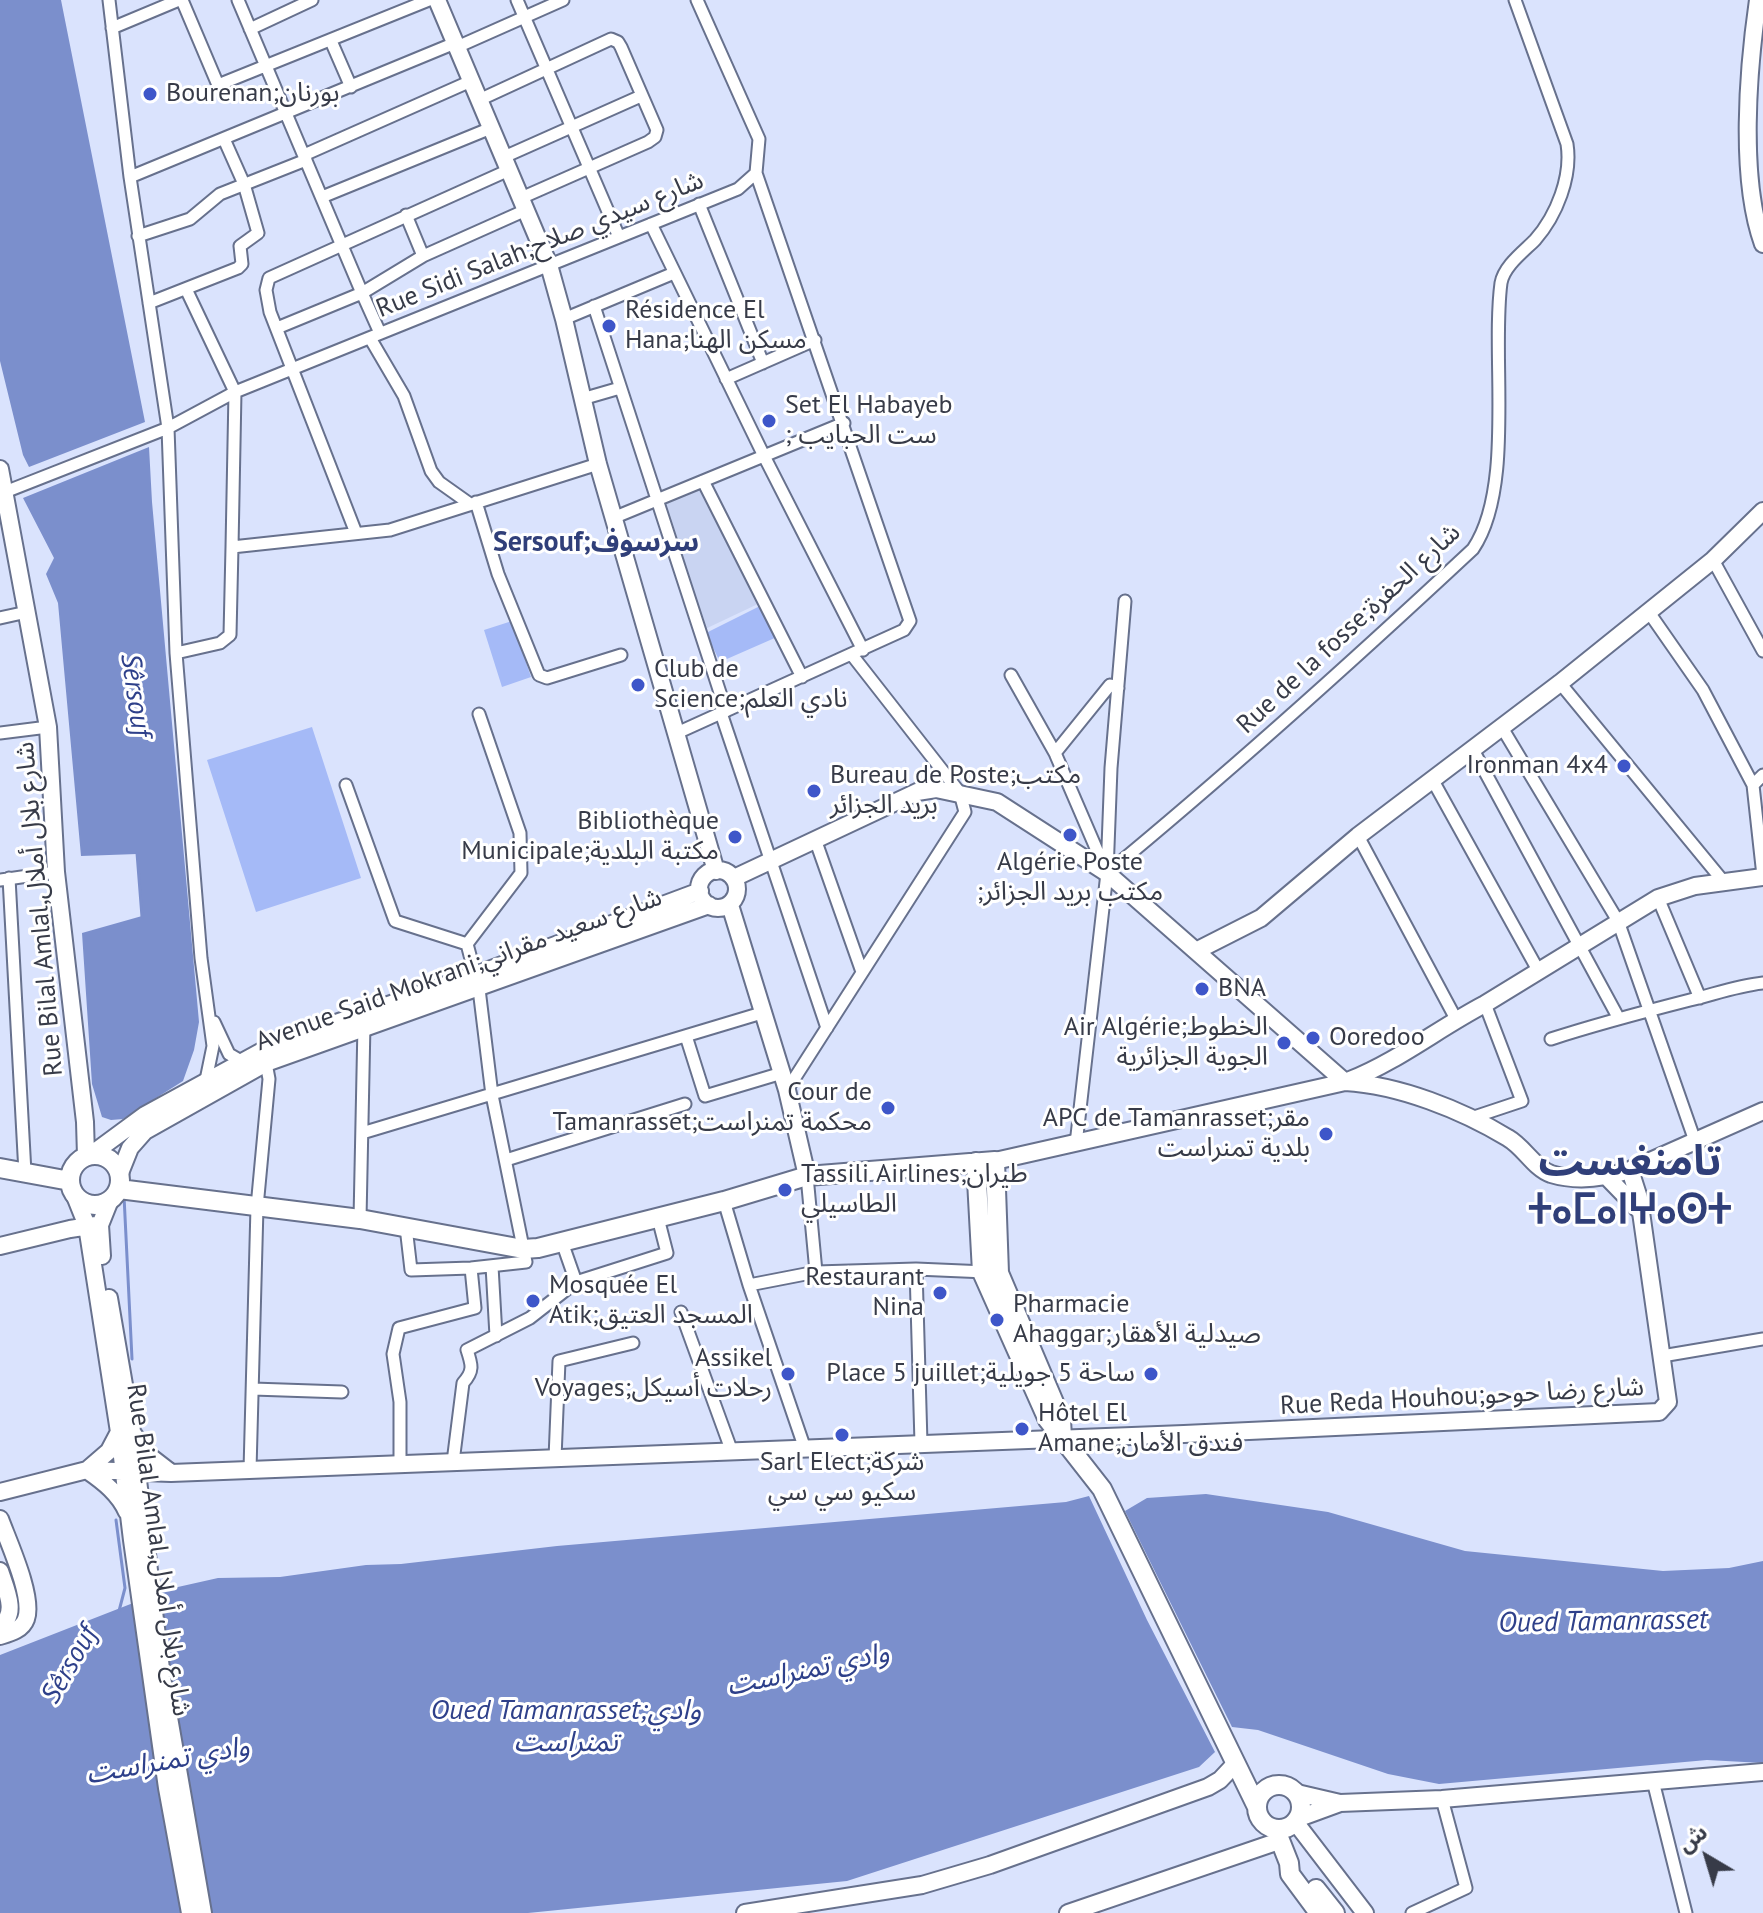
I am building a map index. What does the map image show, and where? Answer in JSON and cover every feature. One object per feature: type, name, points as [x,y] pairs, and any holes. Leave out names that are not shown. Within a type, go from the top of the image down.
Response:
[{"type":"main road","points":[[72,1188],[74,1166],[89,1155],[112,1160],[117,1188]]},
{"type":"main road","points":[[0,1168],[72,1188],[88,1204],[96,1205],[117,1188],[360,1219],[523,1249],[658,1218],[807,1176],[995,1161],[990,1272]]},
{"type":"main road","points":[[976,1162],[990,1272],[1061,1419],[1062,1438],[1102,1489],[1262,1822],[1277,1835],[1289,1863],[1290,1874],[1319,1913]]},
{"type":"main road","points":[[1236,1766],[1272,1786],[1288,1786],[1297,1793],[1302,1803],[1297,1820],[1277,1835]]},
{"type":"main road","points":[[1257,1807],[1263,1792],[1272,1786]]},
{"type":"main road","points":[[1289,1863],[1299,1868],[1335,1913]]},
{"type":"street","points":[[109,0],[138,236],[168,428],[176,653],[189,829],[213,1046],[206,1080]]},
{"type":"street","points":[[112,28],[180,0],[215,84],[221,85],[429,0]]},
{"type":"street","points":[[238,0],[342,244],[375,336],[404,396],[431,471],[439,482],[473,503],[539,675],[547,678],[621,655]]},
{"type":"street","points":[[250,29],[312,0]]},
{"type":"street","points":[[437,0],[549,265],[598,464],[716,871]]},
{"type":"street","points":[[517,0],[619,237]]},
{"type":"street","points":[[130,177],[563,0]]},
{"type":"street","points":[[677,733],[904,630],[910,621],[756,173],[759,139],[697,0]]},
{"type":"street","name":"Rue de la fosse;شارع الحفرة","points":[[1107,873],[1348,666],[1480,539],[1493,491],[1502,278],[1549,221],[1563,189],[1569,156],[1515,0]]},
{"type":"street","points":[[1758,0],[1757,66],[1749,139],[1753,206],[1763,244]]},
{"type":"street","points":[[277,328],[362,293],[423,256],[590,167],[655,137],[657,130],[621,47],[611,39],[479,100]]},
{"type":"street","points":[[331,41],[351,87]]},
{"type":"street","points":[[138,236],[190,219],[220,194],[471,81]]},
{"type":"street","points":[[356,533],[270,312],[266,290],[269,278],[406,215],[571,127],[641,96]]},
{"type":"street","points":[[322,197],[491,128]]},
{"type":"street","points":[[149,303],[238,268],[242,264],[240,246],[258,233],[244,184],[224,139]]},
{"type":"street","name":"Rue Sidi Salah;شارع سيدي صلاح","points":[[3,493],[168,428],[235,392],[738,189],[756,173]]},
{"type":"street","points":[[699,204],[763,363]]},
{"type":"street","points":[[406,215],[423,256]]},
{"type":"street","points":[[651,224],[857,652],[960,793],[965,812],[787,1090]]},
{"type":"street","points":[[564,319],[674,273]]},
{"type":"street","points":[[176,653],[220,643],[230,635],[235,392],[186,289]]},
{"type":"street","points":[[594,306],[658,500],[769,861],[827,1028]]},
{"type":"street","points":[[726,379],[815,340]]},
{"type":"street","points":[[582,399],[620,388]]},
{"type":"street","points":[[613,518],[844,423]]},
{"type":"street","points":[[232,547],[390,530],[598,464]]},
{"type":"street","name":"Rue Bilal Amlal,شارع بلال أملال","points":[[0,469],[48,727],[56,872],[89,1155]]},
{"type":"street","points":[[703,481],[802,677]]},
{"type":"street","points":[[1196,951],[1261,918],[1358,836],[1560,683],[1713,560],[1763,511]]},
{"type":"street","points":[[1713,560],[1758,627],[1763,651]]},
{"type":"street","points":[[1076,1144],[1107,873],[1125,601]]},
{"type":"street","points":[[995,1161],[1345,1082],[1383,1067],[1456,1019],[1658,898],[1695,886],[1763,877],[1753,785],[1703,690],[1648,611]]},
{"type":"street","points":[[0,618],[27,612]]},
{"type":"street","points":[[1011,675],[1055,753],[1107,873]]},
{"type":"street","points":[[1560,683],[1723,881]]},
{"type":"street","points":[[1055,753],[1110,685],[1118,688]]},
{"type":"street","points":[[467,944],[521,873],[520,833],[479,714]]},
{"type":"street","points":[[1501,726],[1618,921],[1695,1141]]},
{"type":"street","points":[[0,733],[48,727]]},
{"type":"street","points":[[1472,748],[1618,1017]]},
{"type":"street","points":[[1753,785],[1763,775]]},
{"type":"street","points":[[1432,779],[1538,970]]},
{"type":"street","points":[[346,785],[395,921],[467,944]]},
{"type":"street","points":[[734,878],[917,792],[936,789],[960,793],[997,802],[1107,873],[1345,1082],[1370,1083],[1396,1090],[1471,1118],[1512,1140],[1546,1172],[1567,1178],[1607,1177],[1630,1170],[1763,1111]]},
{"type":"street","points":[[1358,836],[1456,1019]]},
{"type":"street","points":[[815,839],[862,972]]},
{"type":"street","points":[[730,905],[718,908],[704,898],[702,880],[716,871],[726,872],[734,878],[737,890],[730,905],[765,1012],[807,1176],[816,1272]]},
{"type":"street","points":[[25,1173],[4,879],[56,872]]},
{"type":"street","name":"Avenue Said Mokrani;شارع سعيد مقراني","points":[[117,1188],[130,1148],[145,1131],[266,1063],[364,1030],[477,982],[704,898]]},
{"type":"street","points":[[1658,898],[1700,998]]},
{"type":"street","points":[[406,1227],[411,1270],[526,1262],[492,1095],[477,982],[467,944]]},
{"type":"street","name":"Avenue Said Mokrani;شارع سعيد مقراني","points":[[89,1155],[133,1123],[275,1044],[364,1012],[477,982]]},
{"type":"street","points":[[1551,1039],[1618,1017],[1700,998],[1728,988],[1763,983]]},
{"type":"street","points":[[1471,1118],[1522,1101],[1485,1004]]},
{"type":"street","points":[[208,1007],[229,1054],[241,1061]]},
{"type":"street","points":[[360,1219],[364,1012]]},
{"type":"street","points":[[362,1133],[765,1012]]},
{"type":"street","points":[[686,1036],[705,1096],[782,1073]]},
{"type":"street","points":[[250,1470],[257,1207],[269,1079],[266,1063]]},
{"type":"street","points":[[1383,1067],[1387,1080],[1396,1090]]},
{"type":"street","points":[[506,1160],[685,1104]]},
{"type":"street","name":"Rue Reda Houhou;شارع رضا حوحو","points":[[0,1492],[87,1470],[171,1473],[1659,1412],[1668,1402],[1641,1212],[1630,1170]]},
{"type":"street","points":[[1607,1177],[1641,1212]]},
{"type":"street","name":"Rue Bilal Amlal,شارع بلال أملال","points":[[72,1188],[94,1226],[126,1431],[167,1788],[190,1913]]},
{"type":"street","points":[[0,1246],[94,1226],[117,1188]]},
{"type":"street","points":[[724,1201],[805,1449]]},
{"type":"street","points":[[453,1462],[463,1383],[470,1375],[472,1366],[467,1350],[530,1318],[576,1282],[667,1253],[658,1218]]},
{"type":"street","points":[[562,1242],[576,1282]]},
{"type":"street","points":[[492,1266],[496,1336]]},
{"type":"street","points":[[400,1464],[400,1402],[393,1354],[399,1328],[475,1308],[471,1268]]},
{"type":"street","points":[[749,1285],[816,1272],[916,1269],[990,1272]]},
{"type":"street","points":[[916,1269],[921,1443]]},
{"type":"street","points":[[681,1312],[732,1452]]},
{"type":"street","points":[[1662,1356],[1763,1339]]},
{"type":"street","points":[[555,1458],[559,1361],[633,1343]]},
{"type":"street","points":[[253,1389],[342,1392]]},
{"type":"street","points":[[126,1431],[148,1455],[171,1473],[150,1492],[135,1518],[106,1484],[87,1470],[126,1431]]},
{"type":"street","name":"Rue Bilal Amlal,شارع بلال أملال","points":[[135,1518],[203,1913]]},
{"type":"street","points":[[0,1519],[24,1591],[12,1616]]},
{"type":"street","points":[[0,1571],[12,1616]]},
{"type":"street","points":[[7,1593],[24,1591]]},
{"type":"street","points":[[0,1636],[25,1622],[12,1616]]},
{"type":"street","points":[[745,1913],[792,1910],[909,1888],[990,1865],[1208,1787],[1236,1766]]},
{"type":"street","points":[[1297,1793],[1340,1803],[1442,1799],[1763,1772]]},
{"type":"street","points":[[1653,1781],[1686,1913]]},
{"type":"street","points":[[1412,1913],[1466,1888],[1442,1799]]},
{"type":"street","points":[[1340,1803],[1297,1820],[1365,1913]]},
{"type":"street","points":[[1068,1913],[1277,1835]]},
{"type":"street","points":[[1115,1896],[1121,1913]]},
{"type":"shaded area","points":[[701,485],[760,603],[703,630],[661,502]]},
{"type":"shaded area","points":[[762,605],[777,637],[720,662],[706,633]]},
{"type":"shaded area","points":[[512,621],[531,677],[502,687],[484,630]]},
{"type":"shaded area","points":[[312,727],[361,878],[256,912],[207,760]]},
{"type":"water","points":[[0,0],[61,0],[145,422],[29,467],[23,455],[0,361]]},
{"type":"water","points":[[149,447],[199,1022],[194,1050],[183,1081],[123,1119],[111,1120],[102,1117],[92,1084],[82,933],[142,916],[137,854],[81,856],[58,603],[46,574],[54,558],[23,498]]},
{"type":"water","name":"Oued Tamanrasset","points":[[1206,1494],[1328,1512],[1465,1551],[1663,1571],[1729,1568],[1763,1561],[1763,1763],[1707,1760],[1439,1784],[1388,1774],[1258,1730],[1232,1727],[1125,1511],[1147,1498]]},
{"type":"water","name":"Oued Tamanrasset;وادي تمنراست","points":[[1089,1496],[1147,1620],[1215,1752],[1199,1767],[847,1881],[528,1913],[0,1913],[0,1655],[169,1589],[218,1578],[280,1577],[557,1546],[1066,1502]]},
{"type":"waterway","name":"Sêrsouf","points":[[137,853],[142,917]]},
{"type":"waterway","name":"Sêrsouf","points":[[124,1196],[132,1359]]},
{"type":"waterway","name":"Sêrsouf","points":[[116,1520],[125,1588],[119,1611]]},
{"type":"place","name":"Bourenan;بورنان","points":[[150,94]]},
{"type":"place","name":"Résidence El Hana;مسكن الهنا","points":[[609,326]]},
{"type":"place","name":"Set El Habayeb ; ست الحبايب","points":[[769,421]]},
{"type":"place","name":"Club de Science;نادي العلم","points":[[638,685]]},
{"type":"place","name":"Ironman 4x4","points":[[1624,766]]},
{"type":"place","name":"Bureau de Poste;مكتب بريد الجزائر","points":[[814,791]]},
{"type":"place","name":"Algérie Poste ;مكتب بريد الجزائر","points":[[1070,835]]},
{"type":"place","name":"Bibliothèque Municipale;مكتبة البلدية","points":[[735,837]]},
{"type":"place","name":"BNA","points":[[1202,989]]},
{"type":"place","name":"Ooredoo","points":[[1313,1038]]},
{"type":"place","name":"Air Algérie;الخطوط الجوية الجزائرية","points":[[1284,1043]]},
{"type":"place","name":"Cour de Tamanrasset;محكمة تمنراست","points":[[888,1108]]},
{"type":"place","name":"APC de Tamanrasset;مقر بلدية تمنراست","points":[[1326,1134]]},
{"type":"place","name":"Tassili Airlines;طيران الطاسيلي","points":[[785,1190]]},
{"type":"place","name":"Restaurant Nina","points":[[940,1293]]},
{"type":"place","name":"Mosquée El Atik;المسجد العتيق","points":[[533,1301]]},
{"type":"place","name":"Pharmacie Ahaggar;صيدلية الأهقار","points":[[997,1320]]},
{"type":"place","name":"Assikel Voyages;رحلات أسيكل","points":[[788,1374]]},
{"type":"place","name":"Place 5 juillet;ساحة 5 جويلية","points":[[1151,1374]]},
{"type":"place","name":"Hôtel El Amane;فندق الأمان","points":[[1022,1429]]},
{"type":"place","name":"Sarl Elect;شركة سكيو سي سي","points":[[842,1435]]},
{"type":"district","name":"Sersouf;سرسوف","points":[[596,543]]},
{"type":"district","name":"تامنغست ⵜⴰⵎⴰⵏⵖⴰⵙⵜ","points":[[1630,1187]]},
{"type":"water label","name":"وادي تمنراست","points":[[808,1670]]},
{"type":"water label","name":"وادي تمنراست","points":[[168,1761]]}]
